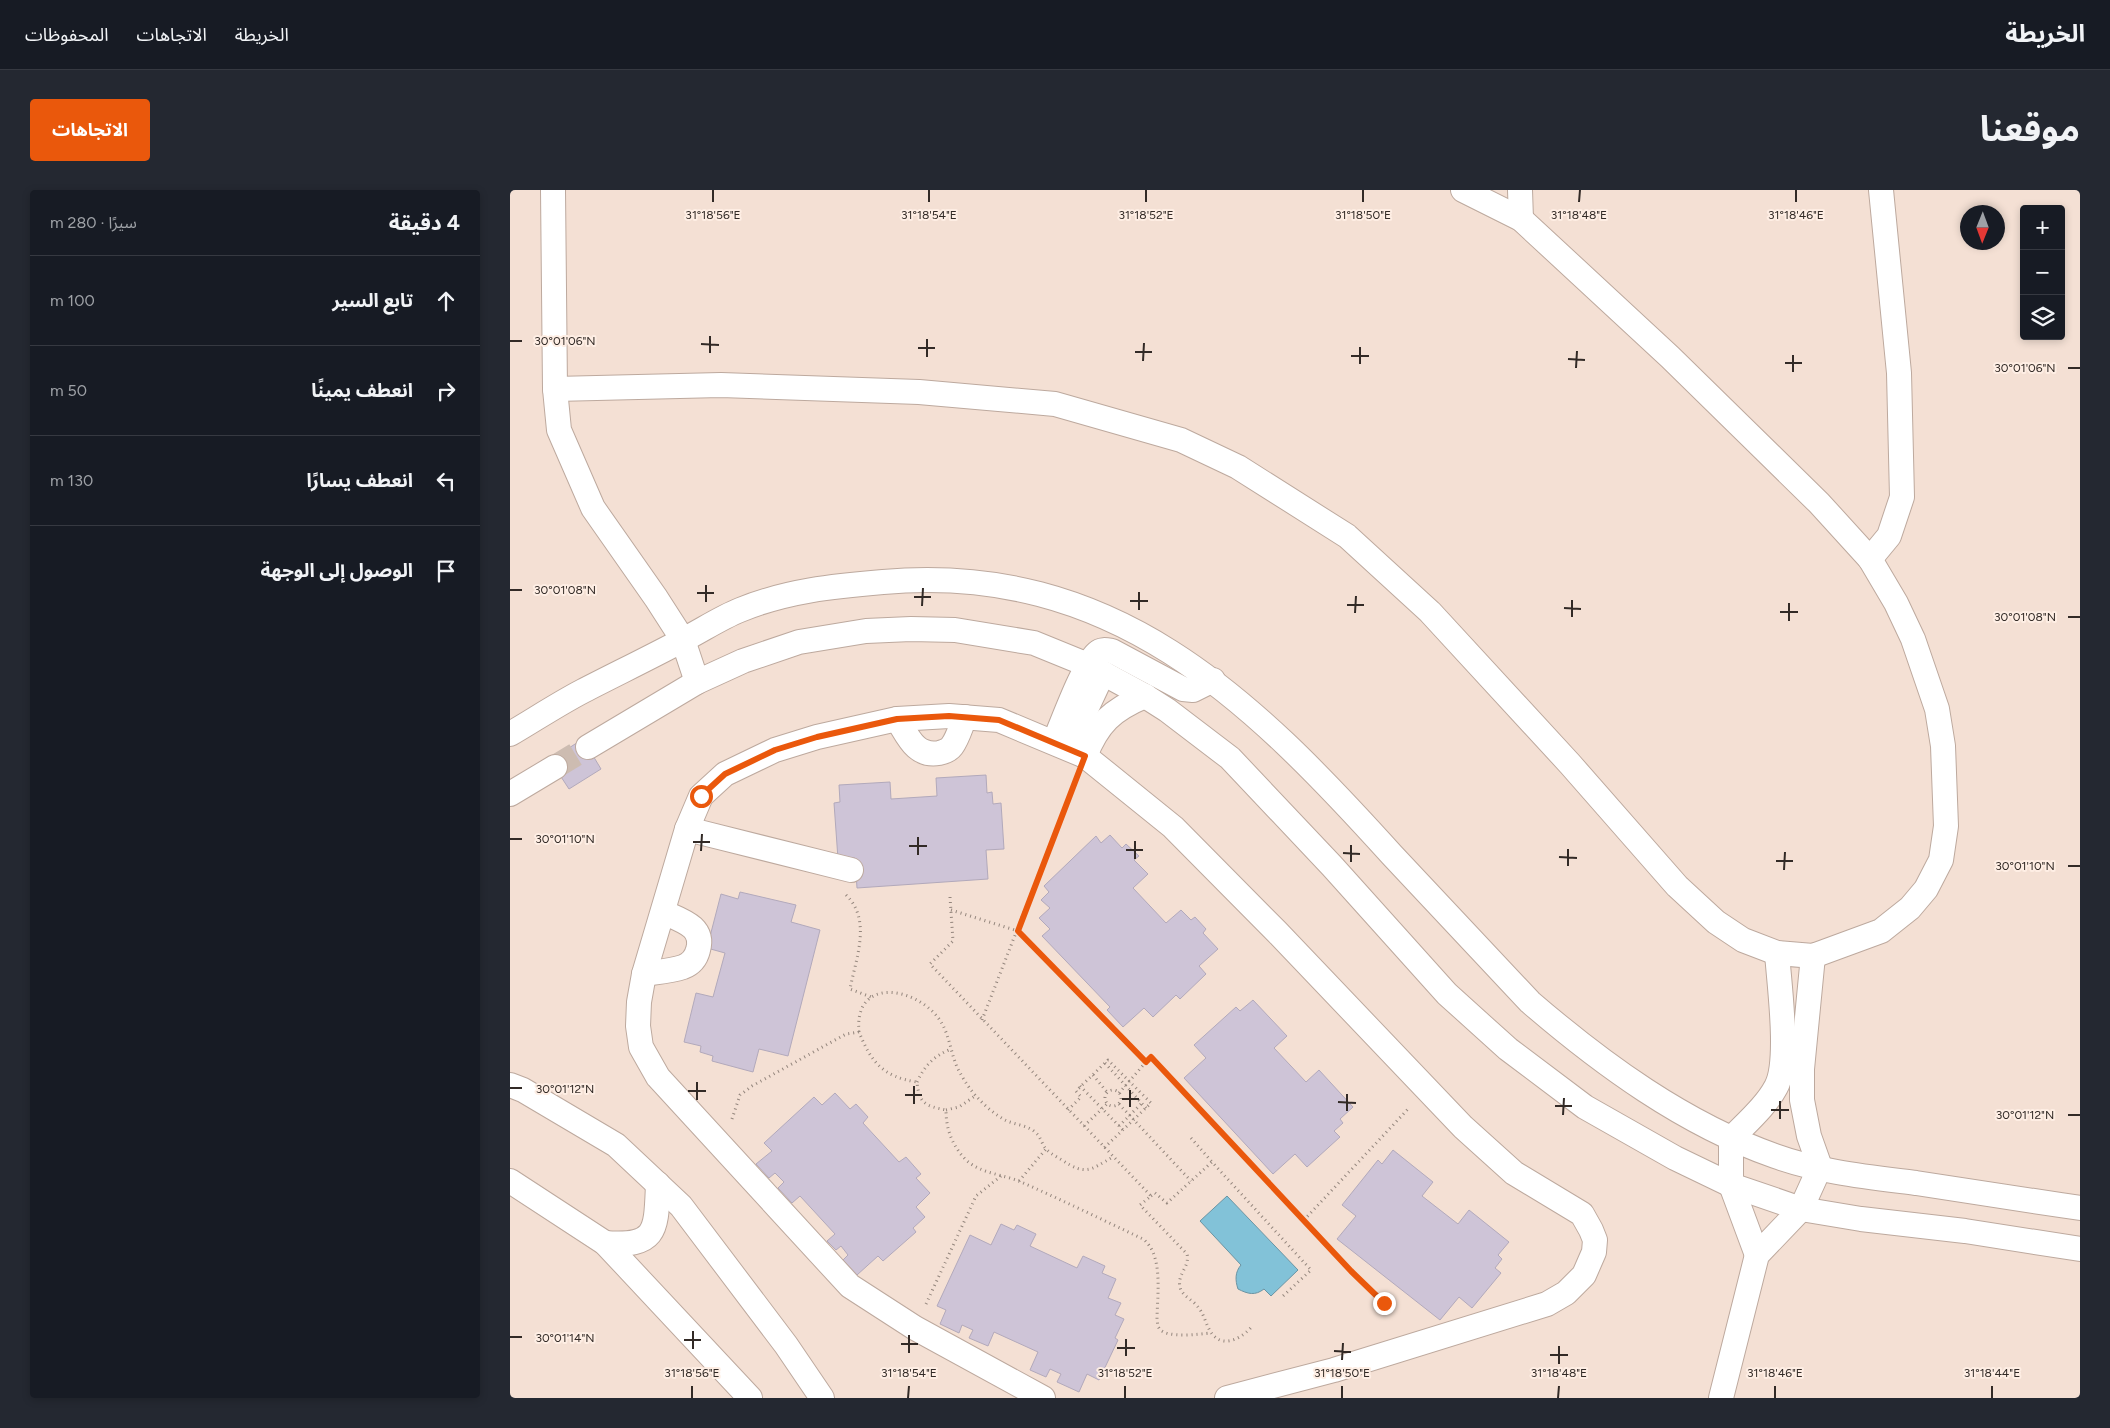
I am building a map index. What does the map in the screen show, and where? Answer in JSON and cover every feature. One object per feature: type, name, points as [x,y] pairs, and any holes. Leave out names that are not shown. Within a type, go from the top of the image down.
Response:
[{"type":"street","points":[[553,190],[555,389],[559,430],[593,508],[656,598],[682,640],[697,682]]},
{"type":"street","points":[[555,389],[721,385],[929,393],[1055,404],[1181,440],[1238,467],[1347,536],[1430,612],[1570,764],[1677,886],[1716,922],[1743,940],[1777,953],[1813,956],[1881,931],[1910,908],[1926,889],[1940,860],[1946,826],[1943,746],[1936,709],[1913,639],[1896,603],[1870,559],[1819,503],[1670,357],[1521,219],[1463,190]]},
{"type":"street","points":[[1520,190],[1521,219]]},
{"type":"street","points":[[1870,559],[1889,536],[1902,497],[1900,373],[1881,190]]},
{"type":"street","points":[[510,734],[581,692],[738,610],[771,599],[808,590],[901,580],[949,579],[1054,597],[1112,619],[1160,644],[1214,680],[1293,749],[1530,1002],[1564,1032],[1654,1096],[1731,1139],[1776,1157],[1889,1180],[2080,1208]]},
{"type":"street","points":[[588,747],[697,682],[743,661],[799,642],[866,631],[911,629],[954,630],[1034,643],[1096,669],[1144,696],[1167,710],[1230,758],[1332,866],[1448,994],[1508,1049],[1585,1107],[1675,1158],[1731,1185],[1801,1209],[2080,1249]]},
{"type":"street","points":[[1069,749],[1096,669],[1097,653],[1104,650],[1112,651],[1183,689],[1193,690],[1214,680]]},
{"type":"street","points":[[1069,749],[1093,736],[1107,718],[1124,705],[1144,696]]},
{"type":"street","points":[[897,719],[916,748],[928,753],[935,753],[948,750],[953,745],[965,717]]},
{"type":"street","points":[[1043,1398],[915,1328],[850,1286],[658,1078],[642,1047],[638,1026],[639,1002],[644,974],[687,829],[701,796],[725,774],[775,750],[825,735],[897,719],[965,717],[999,720],[1069,749],[1173,826],[1463,1127],[1514,1173],[1582,1214],[1591,1230],[1594,1240],[1594,1252],[1584,1275],[1566,1293],[1547,1304],[1334,1370],[1227,1398]]},
{"type":"street","points":[[510,794],[555,767]]},
{"type":"street","points":[[687,829],[846,881]]},
{"type":"street","points":[[644,974],[684,967],[696,956],[699,949],[699,934],[695,928],[662,912]]},
{"type":"street","points":[[1757,1255],[1731,1185],[1731,1139],[1772,1094],[1778,1084],[1781,1068],[1783,1024],[1777,953]]},
{"type":"street","points":[[1721,1398],[1757,1255],[1801,1209],[1820,1167],[1809,1136],[1802,1100],[1802,1069],[1813,956]]},
{"type":"street","points":[[510,1085],[523,1090],[616,1145],[681,1206],[786,1345],[822,1398]]},
{"type":"street","points":[[510,1180],[605,1243],[750,1398]]},
{"type":"street","points":[[605,1243],[622,1244],[642,1241],[653,1232],[657,1212],[658,1184]]},
{"type":"path","points":[[982,1020],[1018,931],[1069,749]]},
{"type":"path","points":[[846,881],[861,921],[861,934],[850,989],[871,997]]},
{"type":"path","points":[[950,897],[953,941],[930,964],[1151,1196]]},
{"type":"path","points":[[950,910],[1018,931],[1146,1062]]},
{"type":"path","points":[[917,1082],[891,1075],[875,1063],[865,1047],[859,1032],[860,1012],[871,997],[891,991],[913,998],[925,1005],[943,1024],[957,1067],[975,1096],[995,1114],[1029,1128],[1037,1134],[1046,1149],[1079,1170],[1090,1170],[1113,1157]]},
{"type":"path","points":[[727,1152],[735,1108],[740,1095],[752,1086],[846,1034],[859,1032]]},
{"type":"path","points":[[951,1050],[939,1054],[929,1062],[917,1082],[922,1102],[928,1106],[946,1110],[959,1107],[975,1096]]},
{"type":"path","points":[[1119,1093],[1151,1057],[1384,1303]]},
{"type":"path","points":[[1068,1110],[1081,1096],[1076,1091],[1108,1060],[1152,1103],[1104,1148]]},
{"type":"path","points":[[1105,1063],[1146,1108]]},
{"type":"path","points":[[1093,1075],[1107,1092]]},
{"type":"path","points":[[1080,1086],[1123,1130]]},
{"type":"path","points":[[1107,1092],[1112,1090],[1119,1093],[1122,1099],[1119,1104],[1111,1106],[1107,1104]]},
{"type":"path","points":[[1304,1220],[1427,1090]]},
{"type":"path","points":[[1107,1092],[1105,1096],[1107,1104]]},
{"type":"path","points":[[1119,1126],[1142,1103]]},
{"type":"path","points":[[1084,1127],[1107,1104]]},
{"type":"path","points":[[1119,1104],[1191,1181]]},
{"type":"path","points":[[946,1110],[946,1124],[950,1136],[966,1160],[988,1173],[1019,1181],[1150,1244],[1157,1260],[1157,1320],[1159,1329],[1174,1335],[1211,1333]]},
{"type":"path","points":[[1191,1138],[1311,1270],[1282,1297]]},
{"type":"path","points":[[1019,1181],[1046,1149]]},
{"type":"path","points":[[1212,1162],[1167,1203],[1155,1193],[1140,1205],[1187,1254],[1188,1262],[1182,1273],[1180,1286],[1182,1292],[1198,1306],[1211,1333],[1216,1338],[1231,1340],[1247,1333],[1253,1326]]},
{"type":"path","points":[[915,1328],[976,1196],[1001,1176]]},
{"type":"water","points":[[1227,1196],[1298,1270],[1271,1296],[1264,1289],[1258,1293],[1251,1294],[1238,1289],[1236,1276],[1241,1265],[1200,1221]]},
{"type":"building","points":[[583,739],[601,769],[569,789],[550,760]]},
{"type":"building","points":[[986,775],[987,793],[992,792],[993,804],[1001,803],[1004,849],[986,850],[988,879],[857,888],[855,858],[838,859],[834,803],[840,802],[839,785],[890,782],[891,799],[937,796],[936,778]]},
{"type":"building","points":[[1110,835],[1122,848],[1126,844],[1139,856],[1134,860],[1148,874],[1133,888],[1166,923],[1181,910],[1191,920],[1195,917],[1206,929],[1203,933],[1218,949],[1199,966],[1206,974],[1180,999],[1176,995],[1153,1017],[1144,1008],[1123,1027],[1107,1010],[1110,1007],[1042,936],[1050,929],[1039,918],[1050,908],[1041,900],[1049,892],[1044,886],[1096,836],[1101,843]]},
{"type":"building","points":[[740,892],[796,905],[791,922],[820,930],[788,1056],[759,1049],[753,1072],[712,1061],[713,1056],[700,1052],[701,1046],[684,1042],[696,993],[713,997],[725,953],[707,948],[721,894],[738,899]]},
{"type":"building","points":[[1253,1000],[1287,1036],[1274,1048],[1306,1082],[1319,1070],[1353,1107],[1340,1119],[1343,1123],[1334,1131],[1340,1137],[1307,1167],[1295,1154],[1273,1174],[1184,1078],[1206,1058],[1194,1045],[1236,1007],[1240,1011]]},
{"type":"building","points":[[835,1093],[850,1109],[856,1104],[868,1117],[863,1123],[899,1162],[906,1157],[921,1174],[916,1178],[930,1193],[916,1207],[925,1217],[913,1228],[916,1232],[883,1261],[878,1256],[857,1275],[843,1260],[848,1255],[841,1246],[836,1250],[827,1241],[835,1234],[800,1196],[792,1203],[778,1188],[784,1182],[775,1173],[769,1178],[756,1164],[772,1151],[764,1143],[814,1097],[822,1105]]},
{"type":"building","points":[[1393,1150],[1433,1182],[1422,1196],[1458,1224],[1469,1210],[1509,1242],[1498,1255],[1502,1259],[1495,1268],[1501,1273],[1472,1308],[1459,1297],[1440,1320],[1337,1239],[1356,1216],[1342,1205],[1378,1160],[1382,1164]]},
{"type":"building","points":[[1001,1224],[1014,1230],[1017,1225],[1036,1234],[1030,1246],[1077,1268],[1083,1256],[1105,1266],[1102,1273],[1116,1279],[1108,1298],[1121,1303],[1115,1315],[1124,1319],[1115,1338],[1118,1340],[1099,1380],[1087,1374],[1079,1392],[1057,1382],[1061,1374],[1050,1369],[1046,1377],[1030,1370],[1038,1352],[994,1332],[988,1346],[969,1338],[973,1330],[962,1325],[959,1333],[940,1324],[946,1310],[937,1306],[970,1235],[991,1245]]},
{"type":"tunnel","points":[[555,767],[588,747]]},
{"type":"route","points":[[701,796],[725,774],[775,750],[859,726],[897,719],[949,716],[999,720],[1085,756],[1018,931],[1146,1062],[1151,1057],[1351,1271],[1384,1303]]}]
